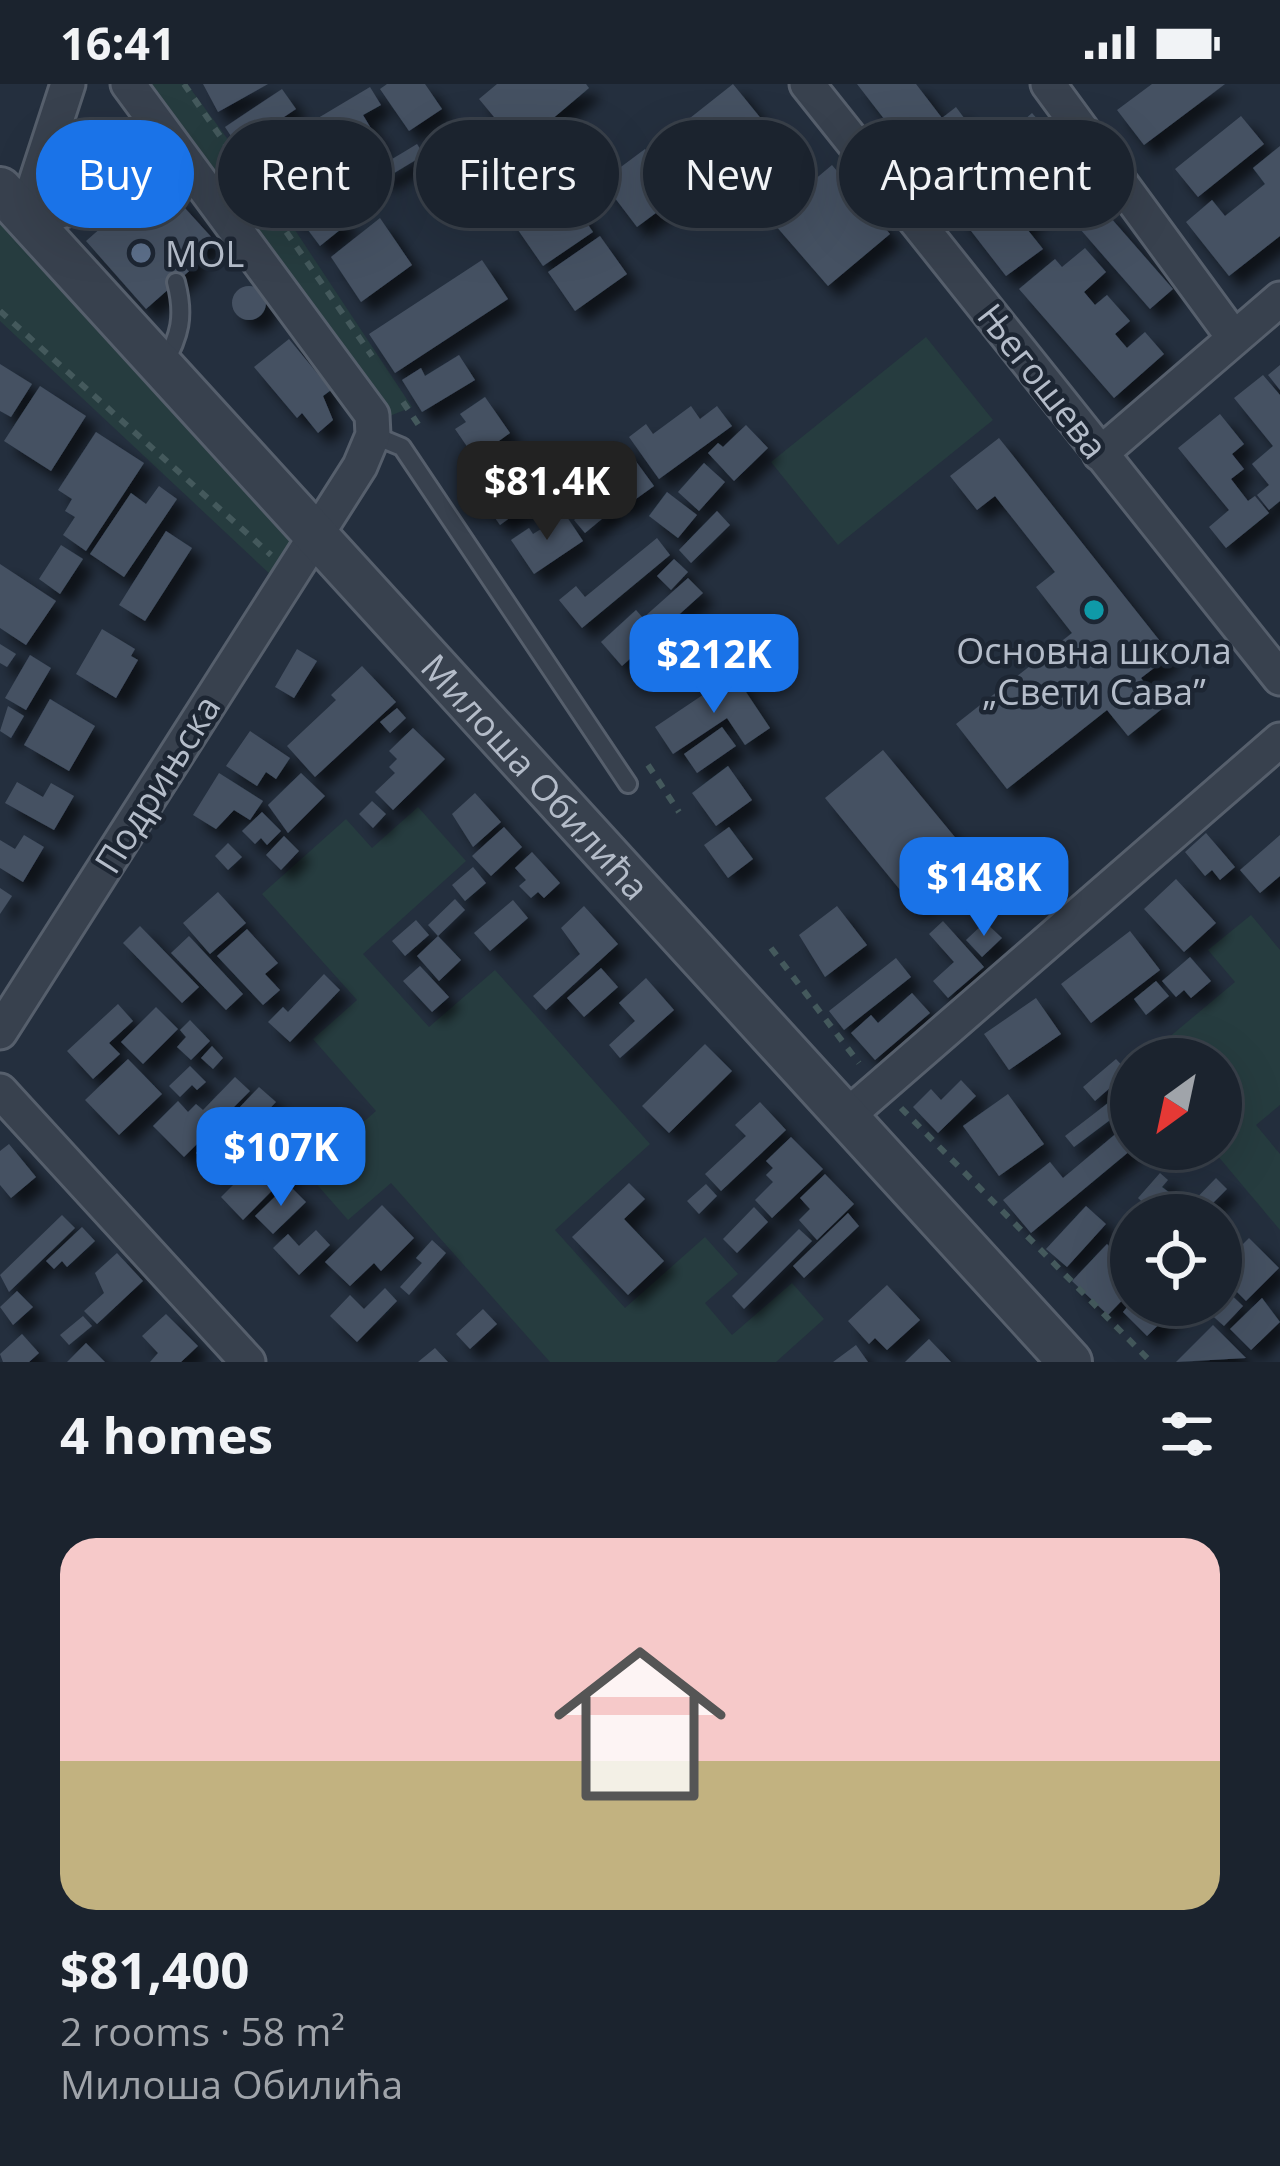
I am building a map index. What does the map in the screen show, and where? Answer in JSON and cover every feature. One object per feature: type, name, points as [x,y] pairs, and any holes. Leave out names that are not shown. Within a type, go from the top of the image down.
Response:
[{"type":"street","points":[[20,208],[35,185],[68,84]]},
{"type":"street","points":[[128,84],[372,415],[373,435]]},
{"type":"street","name":"Његошева","points":[[807,84],[1280,678]]},
{"type":"street","points":[[1064,90],[1234,338]]},
{"type":"street","name":"Милоша Обилића","points":[[20,208],[1070,1362]]},
{"type":"street","points":[[1100,454],[1280,299]]},
{"type":"street","name":"Подрињска","points":[[0,1032],[315,536],[373,435]]},
{"type":"street","points":[[847,1116],[1280,740]]},
{"type":"street","points":[[0,1090],[248,1362]]},
{"type":"lane","points":[[162,368],[180,335],[183,307],[176,282]]},
{"type":"lane","points":[[373,435],[402,447],[628,784]]},
{"type":"path","points":[[0,311],[290,575]]},
{"type":"path","points":[[771,948],[841,1043],[881,1087],[1151,1362]]},
{"type":"green space","points":[[116,84],[187,84],[218,126],[218,221],[194,188],[194,120],[143,120]]},
{"type":"green space","points":[[0,184],[311,521],[272,576],[0,321]]},
{"type":"green space","points":[[224,228],[293,228],[412,407],[370,424]]},
{"type":"green space","points":[[926,337],[993,420],[838,545],[771,462]]},
{"type":"green space","points":[[418,807],[466,861],[363,954],[429,1027],[495,970],[650,1144],[555,1230],[625,1308],[705,1237],[738,1274],[705,1303],[732,1335],[792,1283],[824,1319],[776,1362],[550,1362],[391,1183],[348,1220],[306,1172],[376,1111],[313,1039],[357,1000],[262,894],[346,819],[372,848]]},
{"type":"green space","points":[[1251,915],[1280,950],[1280,1105],[1256,1125],[1280,1154],[1280,1230],[1230,1170],[1242,1170],[1242,1038],[1168,1038],[1235,982],[1208,950]]},
{"type":"building","points":[[203,84],[268,84],[218,112]]},
{"type":"building","points":[[387,84],[425,84],[442,109],[426,120],[416,120],[409,131],[380,89]]},
{"type":"building","points":[[497,84],[586,84],[589,88],[551,120],[496,120],[479,99]]},
{"type":"building","points":[[733,84],[762,120],[692,120]]},
{"type":"building","points":[[857,84],[916,84],[942,118],[956,107],[966,120],[885,120]]},
{"type":"building","points":[[1152,84],[1225,84],[1144,145],[1134,132],[1134,120],[1125,120],[1117,110]]},
{"type":"building","points":[[370,87],[381,105],[363,115],[366,120],[315,120]]},
{"type":"building","points":[[282,89],[296,109],[286,120],[236,120]]},
{"type":"building","points":[[1241,116],[1264,144],[1198,197],[1175,169]]},
{"type":"building","points":[[416,145],[416,160],[392,174],[392,159]]},
{"type":"building","points":[[1280,146],[1280,236],[1229,276],[1186,222],[1212,200],[1225,216],[1265,184],[1253,168]]},
{"type":"building","points":[[643,150],[643,223],[637,227],[619,203],[619,168]]},
{"type":"building","points":[[832,165],[839,173],[839,228],[885,228],[890,234],[828,286],[778,228],[815,228],[815,179]]},
{"type":"building","points":[[194,218],[214,240],[191,260],[196,265],[146,309],[86,241],[101,228],[194,228]]},
{"type":"building","points":[[306,228],[342,228],[320,246]]},
{"type":"building","points":[[367,228],[387,228],[412,265],[361,302],[331,257]]},
{"type":"building","points":[[517,228],[590,228],[593,232],[543,266]]},
{"type":"building","points":[[969,228],[1026,228],[1043,249],[1006,276]]},
{"type":"building","points":[[1120,228],[1173,289],[1150,309],[1080,229]]},
{"type":"building","points":[[600,236],[627,274],[575,311],[548,272]]},
{"type":"building","points":[[1085,248],[1106,272],[1084,292],[1095,305],[1107,295],[1130,321],[1115,334],[1127,348],[1145,332],[1164,354],[1114,398],[1019,289],[1055,259],[1062,267]]},
{"type":"building","points":[[482,260],[508,299],[395,373],[369,334]]},
{"type":"building","points":[[249,286],[261,291],[266,303],[261,315],[249,320],[237,315],[232,303],[237,291]]},
{"type":"building","points":[[289,339],[331,390],[323,396],[333,420],[318,433],[302,413],[297,418],[254,367]]},
{"type":"building","points":[[459,355],[475,380],[422,412],[402,380],[421,368],[425,376]]},
{"type":"building","points":[[0,364],[32,384],[11,417],[0,411]]},
{"type":"building","points":[[1280,365],[1280,390],[1268,375]]},
{"type":"building","points":[[1263,375],[1280,395],[1280,501],[1269,510],[1257,495],[1269,485],[1252,464],[1273,446],[1234,398]]},
{"type":"building","points":[[40,386],[86,416],[51,471],[4,441]]},
{"type":"building","points":[[485,397],[510,433],[475,458],[455,429],[466,422],[460,414]]},
{"type":"building","points":[[691,406],[700,419],[717,406],[732,426],[659,479],[629,437],[646,424],[653,434]]},
{"type":"building","points":[[1220,414],[1244,444],[1232,454],[1244,469],[1231,479],[1248,501],[1255,496],[1269,513],[1226,548],[1209,527],[1229,510],[1178,448]]},
{"type":"building","points":[[746,425],[768,448],[734,481],[708,453],[718,443],[723,447]]},
{"type":"building","points":[[96,432],[144,463],[86,551],[63,535],[75,517],[65,511],[72,499],[58,490]]},
{"type":"building","name":"Основна школа „Свети Сава”","points":[[999,438],[1171,655],[1141,678],[1163,708],[1128,736],[1107,710],[1007,789],[956,724],[1072,633],[1036,587],[1055,572],[995,496],[977,510],[950,476]]},
{"type":"building","points":[[624,445],[654,486],[622,509],[592,469]]},
{"type":"building","points":[[704,463],[725,482],[699,511],[678,492]]},
{"type":"building","points":[[539,469],[552,487],[500,525],[476,491],[501,473],[512,488]]},
{"type":"building","points":[[159,486],[177,499],[124,577],[90,554],[131,493],[146,504]]},
{"type":"building","points":[[667,492],[697,515],[678,538],[649,516]]},
{"type":"building","points":[[604,495],[615,508],[585,533],[574,520]]},
{"type":"building","points":[[717,511],[730,525],[691,563],[679,550]]},
{"type":"building","points":[[565,514],[583,541],[534,574],[511,540],[529,528],[533,534]]},
{"type":"building","points":[[166,531],[192,548],[145,621],[119,605]]},
{"type":"building","points":[[657,538],[670,555],[582,628],[559,600],[576,586],[585,597]]},
{"type":"building","points":[[61,545],[83,559],[60,594],[39,579]]},
{"type":"building","points":[[674,559],[688,572],[671,590],[657,576]]},
{"type":"building","points":[[0,564],[56,601],[26,645],[0,628]]},
{"type":"building","points":[[688,578],[703,593],[622,666],[601,642],[636,610],[643,618]]},
{"type":"building","points":[[673,625],[685,635],[659,665],[646,655]]},
{"type":"building","points":[[102,629],[135,649],[131,656],[138,660],[116,698],[76,674]]},
{"type":"building","points":[[0,644],[16,654],[7,667],[0,663]]},
{"type":"building","points":[[297,649],[317,661],[294,698],[275,687]]},
{"type":"building","points":[[30,655],[51,668],[26,710],[5,698]]},
{"type":"building","points":[[362,666],[396,702],[315,777],[287,746],[336,700],[331,695]]},
{"type":"building","points":[[734,674],[770,728],[745,745],[727,718],[673,754],[655,727]]},
{"type":"building","points":[[50,699],[95,726],[69,771],[24,745]]},
{"type":"building","points":[[8,706],[24,716],[11,738],[0,731]]},
{"type":"building","points":[[397,708],[406,718],[390,733],[380,722]]},
{"type":"building","points":[[722,727],[736,746],[697,773],[684,754]]},
{"type":"building","points":[[413,728],[445,759],[393,810],[375,792],[395,773],[389,767],[397,759],[389,751]]},
{"type":"building","points":[[250,731],[290,758],[276,779],[266,772],[257,786],[226,766]]},
{"type":"building","points":[[883,750],[973,859],[914,907],[825,798]]},
{"type":"building","points":[[728,766],[752,800],[716,826],[692,793]]},
{"type":"building","points":[[219,773],[263,801],[250,820],[234,810],[216,829],[193,815]]},
{"type":"building","points":[[301,773],[325,796],[288,833],[268,805]]},
{"type":"building","points":[[17,782],[43,797],[51,783],[74,796],[54,830],[5,803]]},
{"type":"building","points":[[475,793],[501,822],[473,847],[452,814]]},
{"type":"building","points":[[372,801],[386,814],[373,828],[359,814]]},
{"type":"building","points":[[262,812],[281,831],[267,845],[261,838],[255,844],[242,831]]},
{"type":"building","points":[[504,827],[522,847],[491,876],[472,856]]},
{"type":"building","points":[[729,827],[753,859],[728,878],[704,845]]},
{"type":"building","points":[[1206,833],[1235,867],[1220,880],[1212,870],[1205,876],[1185,852]]},
{"type":"building","points":[[24,835],[44,847],[23,882],[0,868],[0,840],[15,849]]},
{"type":"building","points":[[1280,835],[1280,876],[1260,893],[1240,870]]},
{"type":"building","points":[[284,836],[299,851],[281,870],[266,855]]},
{"type":"building","points":[[228,843],[242,857],[228,870],[215,856]]},
{"type":"building","points":[[532,852],[560,883],[544,898],[538,892],[531,898],[519,886],[526,880],[515,868]]},
{"type":"building","points":[[473,867],[486,883],[465,901],[452,885]]},
{"type":"building","points":[[1176,879],[1216,923],[1184,952],[1144,909]]},
{"type":"building","points":[[0,888],[12,896],[0,914]]},
{"type":"building","points":[[218,892],[246,923],[210,954],[183,923]]},
{"type":"building","points":[[455,899],[465,910],[438,936],[428,925]]},
{"type":"building","points":[[513,900],[528,918],[490,951],[474,933]]},
{"type":"building","points":[[584,906],[618,944],[546,1010],[533,996],[580,954],[561,928]]},
{"type":"building","points":[[837,906],[867,945],[825,977],[799,935]]},
{"type":"building","points":[[416,920],[429,935],[405,956],[392,941]]},
{"type":"building","points":[[943,921],[984,967],[948,998],[933,981],[954,962],[929,934]]},
{"type":"building","points":[[985,922],[1002,938],[982,957],[966,940]]},
{"type":"building","points":[[140,926],[199,987],[182,1003],[123,943]]},
{"type":"building","points":[[247,929],[278,963],[265,974],[280,990],[263,1005],[217,956]]},
{"type":"building","points":[[1130,931],[1160,970],[1091,1023],[1061,984]]},
{"type":"building","points":[[189,936],[243,994],[226,1010],[171,953]]},
{"type":"building","points":[[438,936],[461,960],[439,981],[417,956]]},
{"type":"building","points":[[1190,957],[1211,981],[1191,998],[1184,990],[1176,997],[1162,981]]},
{"type":"building","points":[[896,958],[911,977],[844,1030],[829,1011]]},
{"type":"building","points":[[420,966],[449,997],[432,1012],[403,981]]},
{"type":"building","points":[[601,968],[618,987],[584,1017],[567,998]]},
{"type":"building","points":[[324,974],[340,990],[290,1042],[268,1022],[283,1007],[288,1012]]},
{"type":"building","points":[[646,978],[674,1010],[620,1058],[609,1045],[635,1021],[619,1003]]},
{"type":"building","points":[[1156,981],[1169,996],[1146,1015],[1134,999]]},
{"type":"building","points":[[912,993],[930,1013],[875,1060],[851,1033],[871,1015],[878,1023]]},
{"type":"building","points":[[1036,998],[1061,1034],[1009,1070],[984,1034]]},
{"type":"building","points":[[118,1004],[133,1021],[109,1043],[120,1054],[93,1079],[67,1051]]},
{"type":"building","points":[[156,1007],[178,1029],[143,1064],[121,1042]]},
{"type":"building","points":[[190,1020],[210,1041],[191,1060],[177,1047],[186,1037],[180,1030]]},
{"type":"building","points":[[705,1044],[732,1071],[669,1133],[642,1106]]},
{"type":"building","points":[[212,1046],[223,1058],[213,1069],[201,1058]]},
{"type":"building","points":[[128,1059],[162,1094],[119,1135],[85,1100]]},
{"type":"building","points":[[1110,1064],[1110,1088],[1095,1101],[1083,1087]]},
{"type":"building","points":[[190,1066],[206,1082],[197,1090],[192,1085],[180,1097],[169,1086]]},
{"type":"building","points":[[235,1077],[250,1091],[184,1157],[153,1126],[178,1101],[188,1112],[196,1104],[203,1110]]},
{"type":"building","points":[[961,1080],[976,1096],[938,1133],[913,1107],[931,1089],[941,1100]]},
{"type":"building","points":[[259,1087],[276,1102],[246,1133],[254,1141],[230,1166],[220,1157],[211,1167],[196,1153]]},
{"type":"building","points":[[1008,1094],[1044,1144],[999,1176],[963,1126]]},
{"type":"building","points":[[1110,1101],[1110,1120],[1074,1147],[1065,1136]]},
{"type":"building","points":[[760,1102],[786,1130],[721,1191],[705,1174],[746,1136],[735,1125]]},
{"type":"building","points":[[298,1135],[313,1149],[243,1220],[221,1197],[240,1178],[247,1185]]},
{"type":"building","points":[[791,1137],[823,1169],[772,1218],[755,1200],[773,1182],[766,1175],[773,1168],[766,1161]]},
{"type":"building","points":[[1110,1139],[1110,1167],[1031,1233],[1003,1200],[1050,1162],[1063,1178]]},
{"type":"building","points":[[9,1144],[36,1177],[11,1198],[0,1185],[0,1151]]},
{"type":"building","points":[[1160,1173],[1168,1180],[1162,1187],[1169,1194],[1142,1194]]},
{"type":"building","points":[[825,1174],[854,1204],[817,1240],[799,1220],[810,1209],[800,1198]]},
{"type":"building","points":[[1216,1178],[1227,1189],[1222,1194],[1200,1194]]},
{"type":"building","points":[[629,1183],[645,1199],[624,1219],[664,1261],[628,1295],[572,1237]]},
{"type":"building","points":[[288,1184],[306,1202],[273,1234],[255,1216]]},
{"type":"building","points":[[706,1184],[717,1196],[699,1214],[687,1201]]},
{"type":"building","points":[[382,1205],[414,1238],[381,1271],[374,1263],[350,1286],[325,1262]]},
{"type":"building","points":[[1086,1206],[1106,1224],[1067,1267],[1046,1249]]},
{"type":"building","points":[[754,1207],[768,1222],[737,1253],[723,1239]]},
{"type":"building","points":[[848,1213],[859,1226],[804,1278],[793,1266]]},
{"type":"building","points":[[62,1215],[75,1228],[9,1292],[0,1275]]},
{"type":"building","points":[[82,1227],[95,1241],[67,1267],[62,1261],[54,1269],[46,1261]]},
{"type":"building","points":[[799,1229],[812,1241],[744,1309],[732,1296]]},
{"type":"building","points":[[316,1230],[330,1245],[299,1275],[273,1248],[288,1234],[299,1246]]},
{"type":"building","points":[[1249,1238],[1279,1268],[1246,1301],[1242,1297],[1242,1245]]},
{"type":"building","points":[[432,1240],[446,1253],[409,1295],[400,1287],[422,1263],[416,1258]]},
{"type":"building","points":[[1107,1244],[1110,1248],[1108,1315],[1072,1281]]},
{"type":"building","points":[[117,1253],[143,1281],[97,1324],[84,1311],[104,1293],[95,1273]]},
{"type":"building","points":[[887,1285],[920,1320],[887,1350],[875,1338],[869,1344],[848,1321]]},
{"type":"building","points":[[385,1288],[397,1301],[357,1342],[330,1316],[350,1295],[364,1309]]},
{"type":"building","points":[[17,1291],[33,1307],[13,1325],[0,1307]]},
{"type":"building","points":[[1262,1298],[1280,1322],[1251,1350],[1230,1329],[1242,1326],[1242,1317]]},
{"type":"building","points":[[483,1309],[497,1324],[470,1349],[456,1334]]},
{"type":"building","points":[[166,1314],[198,1346],[181,1362],[150,1362],[158,1353],[142,1336]]},
{"type":"building","points":[[83,1316],[92,1326],[69,1345],[60,1335]]},
{"type":"building","points":[[1137,1326],[1157,1326],[1147,1336]]},
{"type":"building","points":[[1212,1326],[1246,1358],[1176,1362]]},
{"type":"building","points":[[22,1334],[39,1353],[29,1362],[3,1362],[0,1354]]},
{"type":"building","points":[[929,1339],[951,1362],[905,1362]]},
{"type":"building","points":[[86,1343],[105,1362],[67,1362]]},
{"type":"building","points":[[856,1345],[868,1362],[833,1362]]},
{"type":"building","points":[[435,1348],[448,1362],[418,1362]]},
{"type":"place","name":"MOL","points":[[141,253]]},
{"type":"place","name":"Основна школа „Свети Сава”","points":[[1094,610]]}]
